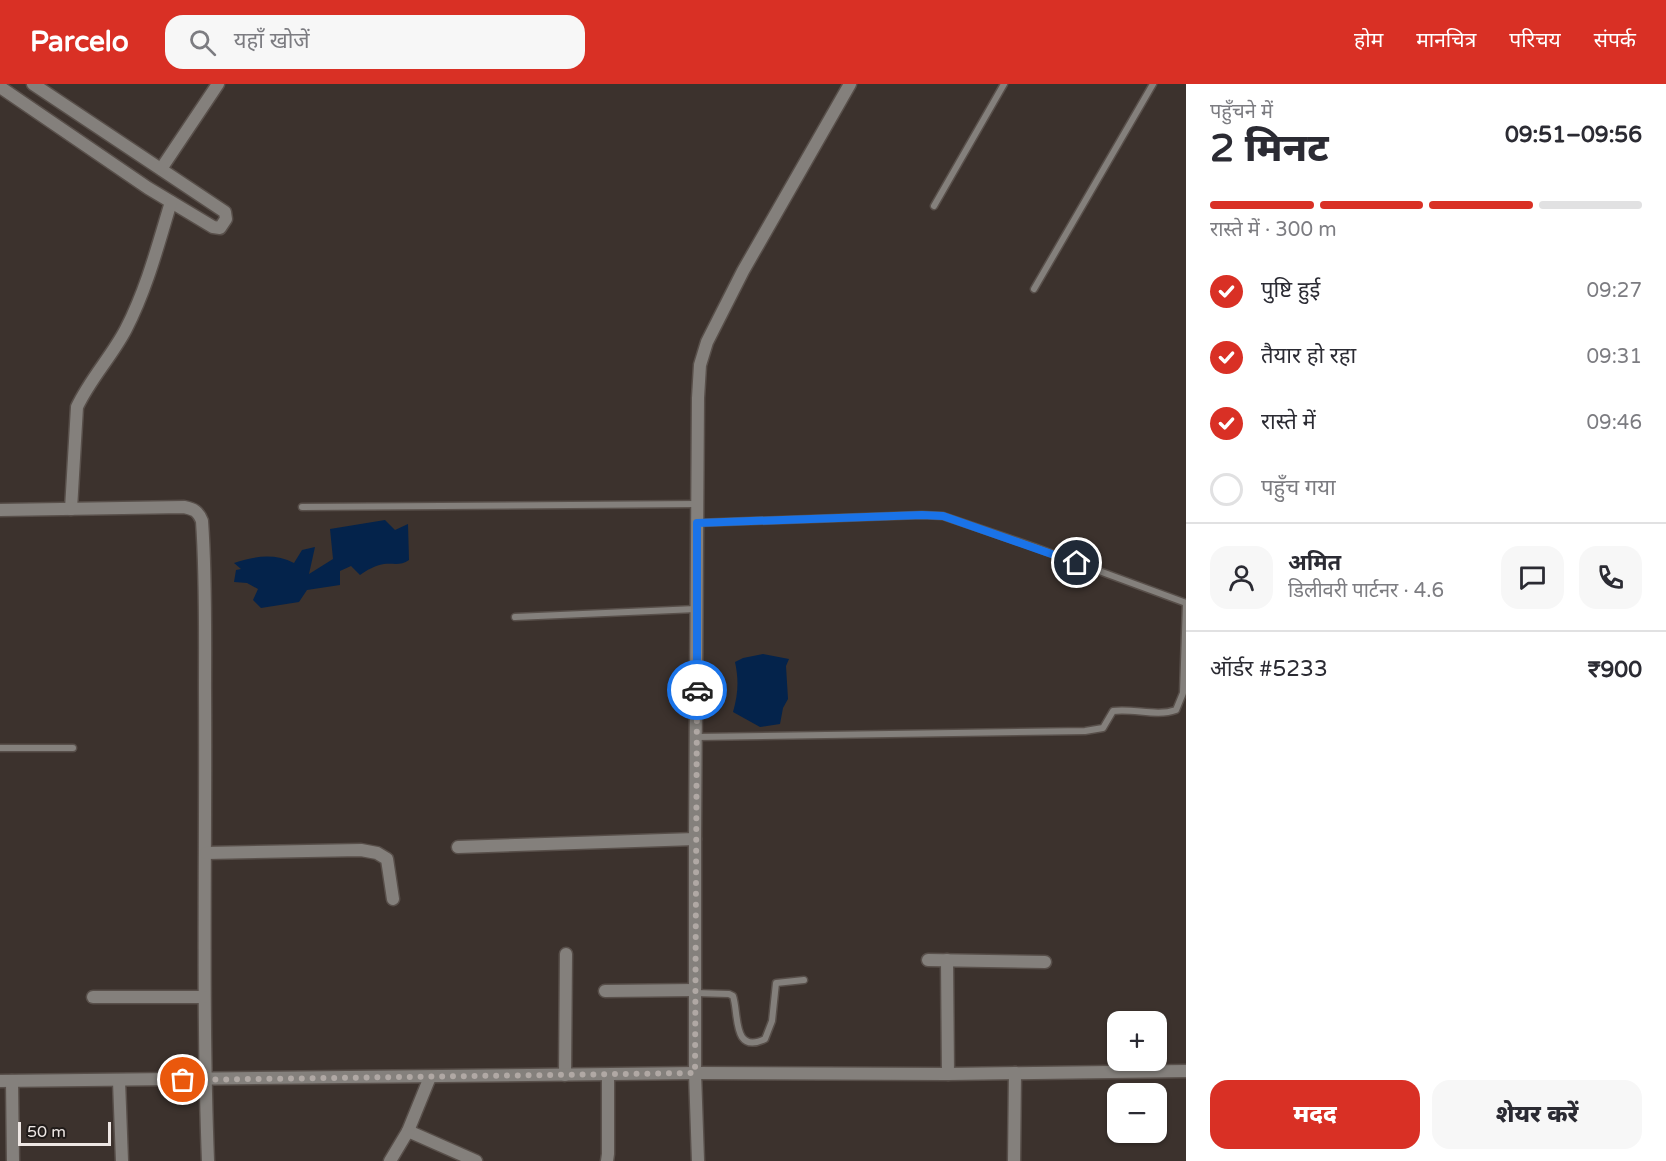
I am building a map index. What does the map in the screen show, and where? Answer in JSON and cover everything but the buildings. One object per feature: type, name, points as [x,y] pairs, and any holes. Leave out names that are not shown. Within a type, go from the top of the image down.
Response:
[{"type":"street","points":[[0,87],[171,202],[213,227],[220,228],[226,219],[225,212],[33,84]]},
{"type":"street","points":[[160,169],[218,84]]},
{"type":"street","points":[[698,1161],[695,1073],[695,839],[700,365],[707,342],[743,271],[849,84]]},
{"type":"street","points":[[72,509],[77,407],[125,330],[139,300],[171,202]]},
{"type":"street","points":[[0,510],[184,507],[194,509],[199,513],[202,521],[204,542],[206,853],[204,997],[207,1161]]},
{"type":"street","points":[[458,848],[695,839]]},
{"type":"street","points":[[206,853],[361,850],[377,853],[387,859],[393,898]]},
{"type":"street","points":[[565,1075],[566,954]]},
{"type":"street","points":[[928,960],[1045,962]]},
{"type":"street","points":[[947,960],[948,1074]]},
{"type":"street","points":[[605,991],[695,992]]},
{"type":"street","points":[[93,997],[204,997]]},
{"type":"street","points":[[13,1161],[6,1081],[695,1073],[948,1074],[1186,1071]]},
{"type":"street","points":[[1014,1161],[1015,1073]]},
{"type":"street","points":[[606,1161],[608,1154],[608,1075]]},
{"type":"street","points":[[390,1161],[408,1131],[430,1077]]},
{"type":"street","points":[[119,1081],[122,1161]]},
{"type":"street","points":[[408,1131],[476,1161]]},
{"type":"lane","points":[[934,206],[1004,84]]},
{"type":"lane","points":[[1034,289],[1153,84]]},
{"type":"lane","points":[[302,507],[697,504]]},
{"type":"lane","points":[[697,523],[943,516],[1186,603],[1183,693],[1176,710],[1168,713],[1113,711],[1102,728],[1085,731],[697,737]]},
{"type":"lane","points":[[514,616],[697,609]]},
{"type":"lane","points":[[0,748],[73,748]]},
{"type":"lane","points":[[695,992],[733,996],[738,1031],[742,1038],[758,1043],[765,1039],[770,1027],[776,983],[804,980]]},
{"type":"water","points":[[385,520],[395,530],[408,524],[409,560],[406,562],[380,565],[360,575],[351,566],[340,571],[340,585],[307,590],[299,602],[261,608],[253,600],[258,589],[247,583],[234,582],[236,570],[241,569],[234,563],[272,557],[294,563],[302,550],[315,547],[309,574],[333,559],[330,529]]},
{"type":"water","points":[[763,654],[789,659],[786,666],[788,699],[783,708],[780,724],[760,727],[733,712],[737,687],[735,662]]},
{"type":"way so far","points":[[183,1080],[695,1073],[697,690]]},
{"type":"route","points":[[697,690],[697,523],[943,516],[1077,563]]}]
